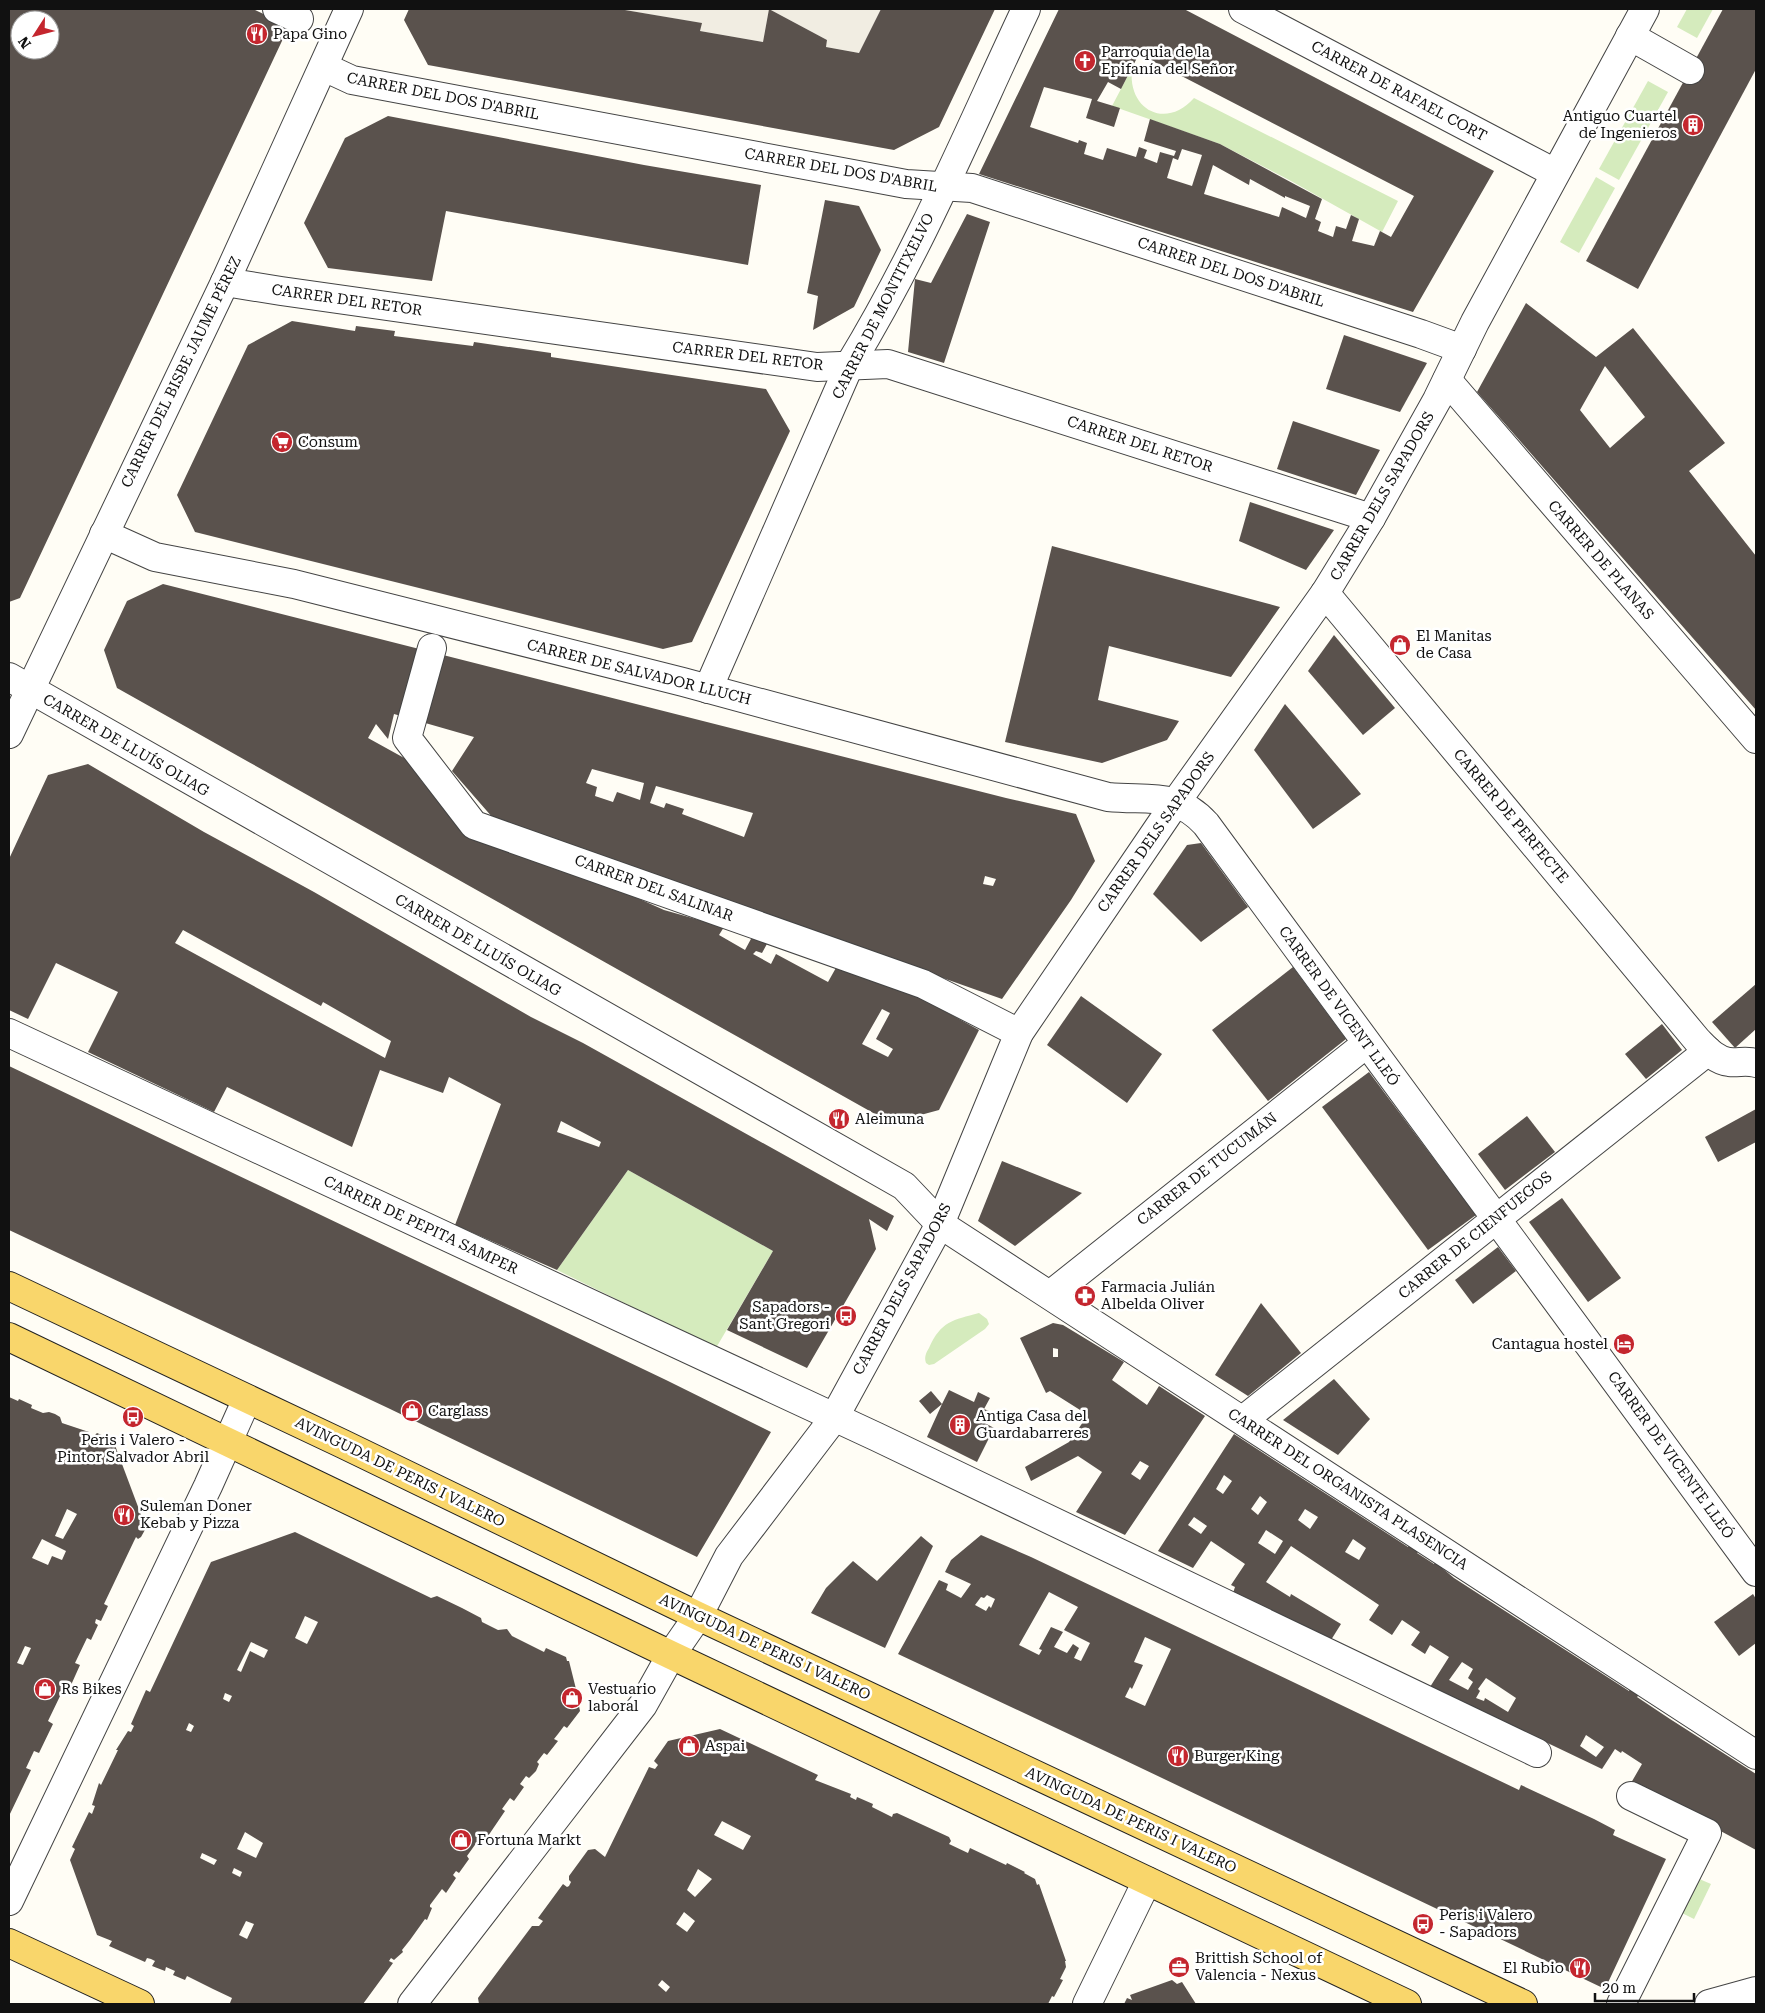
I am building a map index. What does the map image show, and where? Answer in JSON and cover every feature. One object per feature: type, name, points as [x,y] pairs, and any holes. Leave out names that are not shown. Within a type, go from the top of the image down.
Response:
[{"type":"main road","name":"AVINGUDA DE PERIS I VALERO","points":[[9,1286],[247,1398],[698,1616],[1523,2004]]},
{"type":"main road","points":[[9,1336],[671,1655],[1407,2004]]},
{"type":"main road","points":[[9,1943],[140,2004]]},
{"type":"street","name":"CARRER DEL BISBE JAUME PÉREZ","points":[[9,734],[20,684],[104,534],[225,282],[349,9]]},
{"type":"street","name":"CARRER DE MONTITXELVO","points":[[708,688],[850,364],[869,334],[943,187],[1026,9]]},
{"type":"street","name":"CARRER DE RAFAEL CORT","points":[[1243,9],[1555,173]]},
{"type":"street","name":"CARRER DELS SAPADORS","points":[[412,2004],[643,1705],[671,1655],[698,1616],[729,1556],[834,1418],[940,1224],[1019,1033],[1176,802],[1325,594],[1371,518],[1437,400],[1555,173],[1645,9]]},
{"type":"street","points":[[1630,36],[1690,70]]},
{"type":"street","name":"CARRER DEL DOS D'ABRIL","points":[[324,67],[352,80],[896,182],[972,188],[1462,349]]},
{"type":"street","name":"CARRER DEL RETOR","points":[[225,282],[817,367],[850,364],[888,364],[1371,518]]},
{"type":"street","name":"CARRER DE PLANAS","points":[[1446,380],[1756,739]]},
{"type":"street","name":"CARRER DE SALVADOR LLUCH","points":[[104,534],[155,557],[294,584],[708,688],[1108,797],[1137,800],[1163,799],[1176,802]]},
{"type":"street","name":"CARRER DE PERFECTE","points":[[1325,594],[1702,1045]]},
{"type":"street","name":"CARRER DEL SALINAR","points":[[432,648],[408,738],[474,825],[923,984],[1019,1033]]},
{"type":"street","name":"CARRER DE LLUÍS OLIAG","points":[[20,684],[904,1186],[940,1224]]},
{"type":"street","name":"CARRER DE VICENT LLEÓ","points":[[1176,802],[1196,813],[1206,824],[1366,1044],[1496,1218]]},
{"type":"street","name":"CARRER DE PEPITA SAMPER","points":[[9,1032],[886,1441],[1537,1753]]},
{"type":"street","name":"CARRER DE TUCUMÁN","points":[[1050,1295],[1366,1044]]},
{"type":"street","points":[[1702,1045],[1717,1058],[1730,1062],[1748,1060],[1756,1063]]},
{"type":"street","name":"CARRER DE CIENFUEGOS","points":[[1243,1420],[1496,1218],[1702,1045]]},
{"type":"street","name":"CARRER DE VICENTE LLEÓ","points":[[1496,1218],[1756,1572]]},
{"type":"street","name":"CARRER DEL ORGANISTA PLASENCIA","points":[[940,1224],[1756,1755]]},
{"type":"street","points":[[9,1901],[228,1443],[247,1398]]},
{"type":"street","points":[[1621,2004],[1707,1833],[1631,1796]]},
{"type":"street","points":[[1087,2004],[1147,1881]]},
{"type":"street","points":[[1709,2004],[1756,1990]]},
{"type":"green space","points":[[1687,9],[1713,9],[1697,38],[1677,27]]},
{"type":"green space","points":[[1132,68],[1132,83],[1136,95],[1142,104],[1151,111],[1161,114],[1172,113],[1183,108],[1194,98],[1398,201],[1382,232],[1220,144],[1112,106]]},
{"type":"green space","points":[[1648,81],[1668,92],[1619,180],[1599,169]]},
{"type":"green space","points":[[1596,177],[1615,188],[1579,253],[1560,242]]},
{"type":"green space","points":[[628,1170],[773,1251],[716,1348],[557,1270]]},
{"type":"green space","points":[[979,1313],[987,1319],[989,1324],[985,1329],[934,1364],[929,1365],[926,1363],[925,1357],[927,1352],[938,1332],[943,1327],[955,1320]]},
{"type":"green space","points":[[1697,1878],[1711,1884],[1694,1919],[1680,1912]]},
{"type":"shaded area","points":[[619,9],[769,9],[763,42],[700,31],[701,23]]},
{"type":"shaded area","points":[[769,9],[881,9],[859,53],[826,47],[827,40]]},
{"type":"building","points":[[9,9],[253,9],[289,26],[20,598],[9,602]]},
{"type":"building","points":[[409,9],[619,9],[702,23],[700,31],[763,42],[769,9],[827,40],[826,47],[859,53],[881,9],[995,9],[939,127],[894,150],[428,65],[404,20]]},
{"type":"building","points":[[1059,9],[1184,9],[1494,171],[1413,312],[979,174]],"holes":[[[1139,54],[1414,196],[1391,237],[1380,231],[1374,246],[1352,241],[1359,219],[1351,215],[1346,229],[1336,226],[1333,237],[1318,231],[1321,222],[1315,219],[1322,199],[1220,144],[1150,119],[1144,141],[1176,151],[1174,156],[1160,152],[1157,163],[1144,158],[1147,150],[1139,147],[1136,157],[1107,148],[1103,160],[1084,154],[1087,143],[1079,140],[1078,143],[1030,127],[1044,87],[1092,99],[1086,118],[1114,127],[1120,108],[1097,101],[1108,82],[1121,89]],[[1182,149],[1202,155],[1192,186],[1167,178],[1173,158],[1178,160]],[[1213,165],[1249,185],[1250,179],[1285,198],[1285,196],[1310,206],[1306,218],[1282,207],[1279,217],[1204,194]]]},
{"type":"building","name":"Antiguo Cuartel de Ingenieros","points":[[1723,9],[1756,9],[1756,69],[1638,289],[1586,261]]},
{"type":"building","points":[[388,116],[644,165],[761,185],[748,265],[446,211],[432,281],[328,268],[304,223],[345,138]]},
{"type":"building","points":[[825,200],[859,206],[881,250],[854,307],[813,330],[818,296],[807,293]]},
{"type":"building","points":[[967,214],[990,222],[944,363],[908,352],[915,279],[931,283]]},
{"type":"building","points":[[1526,303],[1596,357],[1633,328],[1725,443],[1689,471],[1756,556],[1756,710],[1477,392]],"holes":[[[1605,366],[1645,417],[1610,448],[1580,410]]]},
{"type":"building","points":[[292,321],[355,331],[356,326],[395,331],[394,336],[473,346],[474,342],[551,353],[551,357],[766,389],[790,431],[692,642],[663,649],[195,532],[177,495],[248,345]]},
{"type":"building","points":[[1344,335],[1427,363],[1400,412],[1326,389]]},
{"type":"building","points":[[1293,421],[1380,450],[1356,495],[1277,469]]},
{"type":"building","points":[[1250,502],[1334,530],[1306,570],[1239,541]]},
{"type":"building","points":[[1052,546],[1280,607],[1231,677],[1109,646],[1098,700],[1179,721],[1167,740],[1102,763],[1005,742]]},
{"type":"building","points":[[163,584],[1006,798],[1076,814],[1095,861],[1071,900],[1002,999],[493,818],[452,771],[474,737],[394,714],[388,739],[376,724],[368,738],[406,759],[421,777],[420,779],[465,833],[602,882],[664,910],[724,927],[719,935],[745,950],[752,937],[768,942],[762,953],[756,951],[753,954],[771,964],[776,954],[828,982],[837,966],[923,999],[979,1030],[939,1110],[891,1123],[117,688],[104,650],[127,601]],"holes":[[[592,769],[644,783],[640,800],[617,792],[613,802],[595,796],[597,787],[586,783]],[[656,786],[753,813],[744,837],[682,814],[684,809],[666,803],[664,808],[650,803]],[[985,876],[996,879],[993,886],[983,884]],[[882,1009],[890,1013],[876,1039],[893,1049],[888,1057],[862,1044]]]},
{"type":"building","points":[[1334,635],[1395,708],[1363,735],[1308,671]]},
{"type":"building","points":[[1285,704],[1361,794],[1313,829],[1254,750]]},
{"type":"building","points":[[88,764],[204,832],[314,892],[531,1017],[583,1043],[894,1216],[887,1231],[869,1219],[876,1249],[807,1368],[727,1330],[773,1251],[628,1170],[557,1270],[455,1225],[501,1104],[449,1077],[443,1093],[380,1070],[352,1147],[227,1087],[214,1112],[88,1052],[118,992],[56,963],[28,1019],[9,1010],[9,859],[48,775]],"holes":[[[183,930],[321,1006],[323,1002],[391,1041],[385,1058],[175,943]],[[561,1121],[601,1142],[599,1147],[557,1132]]]},
{"type":"building","points":[[1201,843],[1248,907],[1201,942],[1153,894],[1187,845]]},
{"type":"building","points":[[1293,967],[1346,1039],[1268,1101],[1212,1030]]},
{"type":"building","points":[[1756,984],[1756,1029],[1735,1048],[1712,1022]]},
{"type":"building","points":[[1081,996],[1162,1054],[1127,1103],[1047,1045]]},
{"type":"building","points":[[1662,1024],[1682,1050],[1646,1079],[1625,1054]]},
{"type":"building","points":[[9,1066],[771,1432],[697,1557],[388,1408],[9,1230]]},
{"type":"building","points":[[1369,1072],[1476,1215],[1428,1250],[1322,1107]]},
{"type":"building","points":[[1756,1109],[1756,1142],[1718,1162],[1705,1137]]},
{"type":"building","points":[[1527,1116],[1555,1152],[1505,1190],[1478,1154]]},
{"type":"building","points":[[1002,1161],[1082,1193],[1015,1246],[978,1221]]},
{"type":"building","points":[[1562,1198],[1621,1278],[1588,1302],[1529,1222]]},
{"type":"building","points":[[1498,1247],[1516,1271],[1473,1304],[1455,1280]]},
{"type":"building","points":[[1261,1303],[1301,1353],[1248,1396],[1215,1375]]},
{"type":"building","points":[[1053,1323],[1063,1325],[1124,1362],[1112,1380],[1147,1405],[1159,1386],[1205,1416],[1125,1535],[1076,1512],[1102,1472],[1078,1456],[1031,1481],[1025,1467],[1069,1442],[1088,1415],[1050,1391],[1046,1393],[1020,1338]],"holes":[[[1053,1348],[1058,1349],[1058,1357],[1053,1357]],[[1140,1461],[1149,1466],[1140,1480],[1131,1474]]]},
{"type":"building","points":[[1334,1379],[1370,1419],[1338,1455],[1283,1420]]},
{"type":"building","name":"Antiga Casa del Guardabarreres","points":[[949,1390],[974,1402],[978,1392],[990,1398],[984,1409],[989,1411],[983,1422],[994,1428],[977,1462],[927,1437]]},
{"type":"building","points":[[931,1391],[942,1404],[930,1414],[919,1401]]},
{"type":"building","points":[[9,1397],[32,1405],[31,1408],[43,1413],[55,1414],[60,1417],[62,1423],[89,1432],[87,1435],[93,1437],[97,1433],[113,1440],[146,1528],[141,1537],[138,1539],[136,1537],[104,1604],[108,1606],[101,1621],[96,1619],[95,1623],[98,1625],[91,1640],[87,1638],[75,1663],[80,1665],[67,1694],[62,1692],[48,1721],[53,1724],[39,1753],[34,1751],[26,1768],[31,1770],[9,1816]],"holes":[[[67,1509],[77,1514],[63,1539],[55,1536]],[[42,1539],[66,1551],[62,1560],[52,1556],[48,1565],[32,1558]],[[25,1646],[31,1648],[23,1665],[17,1663]]]},
{"type":"building","points":[[1234,1434],[1408,1547],[1409,1545],[1419,1551],[1417,1553],[1434,1564],[1435,1562],[1454,1578],[1629,1691],[1630,1689],[1639,1695],[1637,1697],[1756,1774],[1756,1850],[1631,1783],[1642,1764],[1622,1751],[1621,1753],[1615,1749],[1602,1769],[1430,1687],[1449,1657],[1430,1645],[1425,1654],[1411,1645],[1420,1632],[1402,1620],[1392,1635],[1369,1620],[1379,1605],[1291,1546],[1266,1582],[1290,1597],[1291,1594],[1341,1624],[1331,1640],[1233,1593],[1235,1587],[1231,1585],[1245,1564],[1211,1541],[1193,1568],[1158,1551]],"holes":[[[1224,1475],[1232,1481],[1223,1494],[1216,1489]],[[1260,1496],[1267,1502],[1258,1515],[1251,1509]],[[1305,1509],[1318,1517],[1310,1529],[1298,1520]],[[1194,1517],[1207,1526],[1201,1534],[1188,1525]],[[1266,1530],[1283,1541],[1275,1554],[1258,1543]],[[1353,1539],[1366,1548],[1359,1560],[1345,1552]],[[1462,1662],[1473,1669],[1468,1678],[1473,1682],[1468,1690],[1449,1680]],[[1486,1678],[1516,1698],[1508,1712],[1485,1698],[1484,1701],[1476,1698],[1480,1691],[1478,1689]],[[1586,1735],[1604,1747],[1596,1757],[1580,1746]]]},
{"type":"building","points":[[295,1532],[431,1598],[437,1596],[481,1618],[482,1622],[498,1630],[507,1629],[512,1636],[544,1652],[546,1648],[566,1657],[567,1661],[569,1661],[580,1711],[567,1728],[564,1726],[554,1739],[558,1741],[547,1755],[544,1753],[537,1762],[539,1764],[536,1771],[529,1778],[526,1776],[520,1784],[524,1787],[514,1801],[510,1798],[502,1809],[505,1811],[486,1839],[482,1835],[467,1856],[469,1859],[459,1873],[456,1871],[453,1875],[456,1878],[446,1893],[442,1889],[430,1905],[432,1908],[427,1920],[425,1919],[402,1950],[403,1952],[394,1960],[391,1958],[389,1961],[393,1963],[363,2004],[232,2004],[230,2003],[232,1998],[187,1976],[185,1980],[173,1975],[175,1971],[166,1967],[165,1971],[152,1966],[155,1961],[151,1959],[147,1958],[145,1962],[109,1946],[112,1941],[97,1935],[70,1860],[75,1849],[72,1847],[89,1812],[92,1814],[95,1806],[92,1805],[99,1783],[101,1785],[118,1750],[116,1750],[128,1731],[131,1732],[134,1726],[131,1724],[146,1690],[150,1692],[211,1562]],"holes":[[[305,1616],[318,1622],[307,1644],[295,1638]],[[251,1642],[268,1650],[264,1658],[250,1651],[241,1672],[237,1670]],[[225,1693],[232,1696],[229,1702],[223,1699]],[[189,1723],[194,1726],[191,1732],[186,1730]],[[245,1832],[263,1843],[256,1858],[237,1849]],[[202,1853],[217,1860],[214,1865],[200,1858]],[[234,1868],[242,1872],[240,1877],[232,1873]],[[246,1921],[254,1924],[247,1939],[239,1935]]]},
{"type":"building","points":[[981,1535],[1031,1557],[1519,1790],[1521,1785],[1594,1819],[1615,1830],[1613,1835],[1666,1859],[1605,1989],[898,1654],[939,1580],[948,1584],[946,1590],[961,1598],[971,1584],[945,1572],[951,1560]],"holes":[[[1049,1592],[1078,1607],[1064,1630],[1090,1643],[1081,1661],[1074,1658],[1079,1648],[1073,1644],[1067,1653],[1054,1647],[1063,1632],[1051,1627],[1039,1649],[1042,1650],[1039,1655],[1019,1645]],[[987,1595],[995,1599],[991,1608],[989,1606],[986,1611],[975,1605],[981,1597],[984,1598]],[[1145,1637],[1171,1649],[1145,1706],[1125,1697],[1130,1687],[1132,1689],[1143,1665],[1134,1662]]]},
{"type":"building","points":[[921,1536],[933,1546],[885,1648],[811,1613],[826,1588],[853,1561],[877,1581]]},
{"type":"building","points":[[1753,1594],[1756,1599],[1756,1643],[1739,1656],[1714,1622]]},
{"type":"building","points":[[720,1729],[818,1775],[815,1780],[851,1794],[850,1797],[856,1800],[857,1797],[873,1804],[872,1807],[892,1817],[893,1814],[897,1813],[949,1837],[951,1841],[949,1844],[968,1853],[970,1848],[1025,1872],[1035,1879],[1037,1885],[1039,1884],[1066,1961],[1066,1967],[1060,1979],[1063,1980],[1054,1997],[1052,1996],[1048,2004],[479,2004],[478,1998],[532,1926],[539,1926],[543,1921],[538,1918],[563,1884],[567,1887],[569,1886],[571,1882],[569,1876],[588,1850],[595,1849],[605,1857],[649,1767],[655,1769],[658,1765],[654,1761],[668,1741]],"holes":[[[722,1821],[751,1836],[743,1850],[714,1835]],[[698,1869],[712,1879],[695,1897],[687,1890]],[[684,1912],[695,1921],[687,1932],[676,1924]],[[662,1980],[670,1987],[666,1992],[658,1985]]]},
{"type":"building","points":[[1172,1980],[1177,1984],[1182,1982],[1196,2004],[1124,2004],[1127,1998],[1132,2000],[1130,1995]]},
{"type":"place","name":"Papa Gino","points":[[257,34]]},
{"type":"place","name":"Parroquia de la Epifanía del Señor","points":[[1085,61]]},
{"type":"place","name":"Antiguo Cuartel de Ingenieros","points":[[1693,125]]},
{"type":"place","name":"Consum","points":[[282,442]]},
{"type":"place","name":"El Manitas de Casa","points":[[1400,645]]},
{"type":"place","name":"Aleimuna","points":[[839,1119]]},
{"type":"place","name":"Farmacia Julián Albelda Oliver","points":[[1085,1296]]},
{"type":"place","name":"Sapadors - Sant Gregori","points":[[846,1316]]},
{"type":"place","name":"Cantagua hostel","points":[[1624,1344]]},
{"type":"place","name":"Carglass","points":[[412,1411]]},
{"type":"place","name":"Peris i Valero - Pintor Salvador Abril","points":[[133,1417]]},
{"type":"place","name":"Antiga Casa del Guardabarreres","points":[[960,1425]]},
{"type":"place","name":"Suleman Doner Kebab y Pizza","points":[[124,1515]]},
{"type":"place","name":"Rs Bikes","points":[[45,1689]]},
{"type":"place","name":"Vestuario laboral","points":[[572,1698]]},
{"type":"place","name":"Aspai","points":[[689,1746]]},
{"type":"place","name":"Burger King","points":[[1178,1756]]},
{"type":"place","name":"Fortuna Markt","points":[[461,1840]]},
{"type":"place","name":"Peris i Valero - Sapadors","points":[[1423,1924]]},
{"type":"place","name":"Brittish School of Valencia - Nexus","points":[[1179,1967]]},
{"type":"place","name":"El Rubio","points":[[1580,1968]]}]
